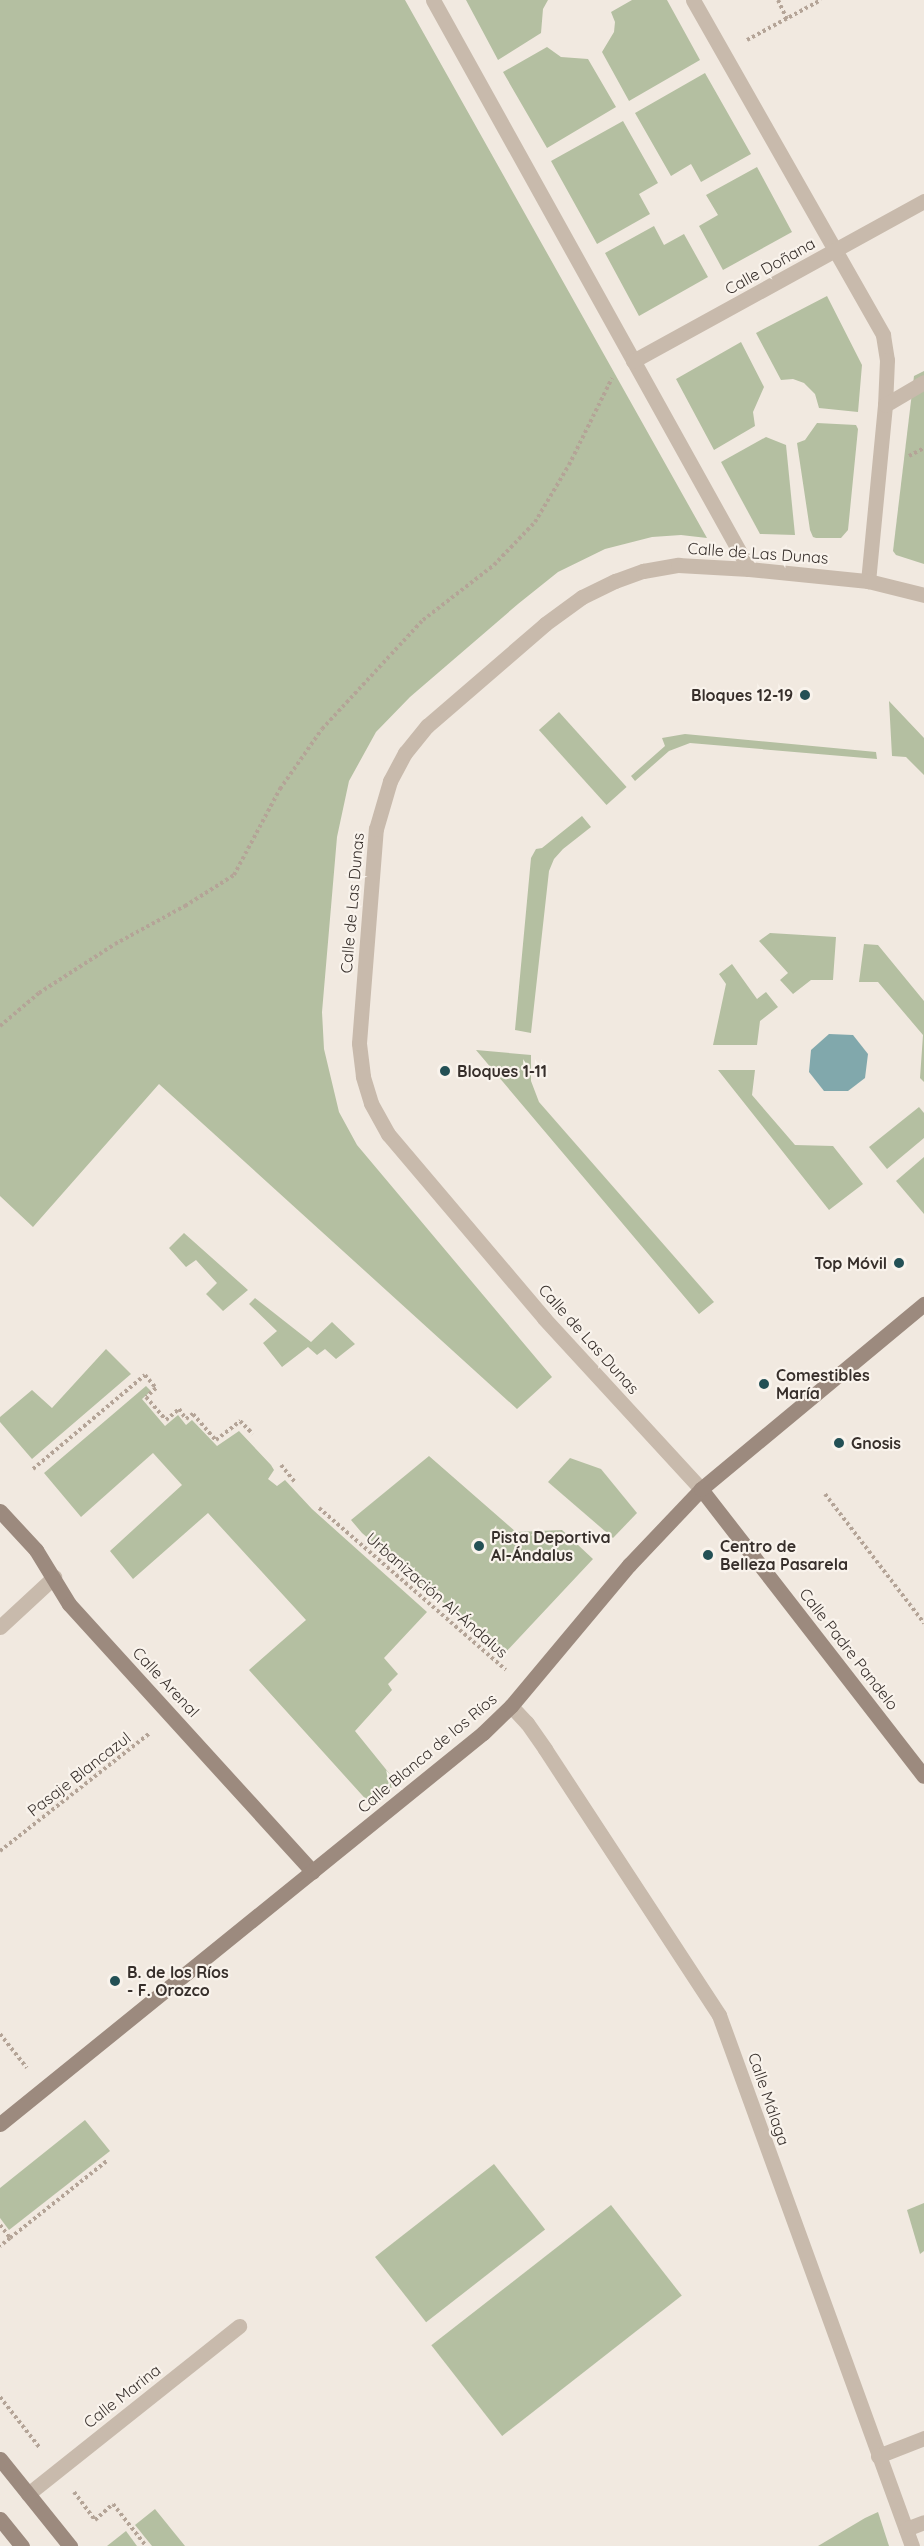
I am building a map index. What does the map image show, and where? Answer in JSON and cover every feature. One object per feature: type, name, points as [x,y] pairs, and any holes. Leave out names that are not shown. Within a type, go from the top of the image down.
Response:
[{"type":"main road","name":"Calle Blanca de los Ríos","points":[[0,2124],[483,1733],[511,1706],[629,1565],[701,1489],[924,1304]]},
{"type":"main road","name":"Calle Padre Pandelo","points":[[701,1489],[922,1768]]},
{"type":"main road","name":"Calle Arenal","points":[[0,1511],[36,1550],[69,1604],[313,1872]]},
{"type":"main road","points":[[0,2459],[70,2546]]},
{"type":"main road","points":[[0,2519],[21,2546]]},
{"type":"street","points":[[433,0],[749,569]]},
{"type":"street","points":[[693,0],[882,335],[886,360],[885,405],[868,580]]},
{"type":"street","name":"Calle Doñana","points":[[633,361],[924,201]]},
{"type":"street","points":[[885,405],[924,382]]},
{"type":"street","name":"Calle de Las Dunas","points":[[701,1489],[544,1318],[388,1134],[371,1103],[363,1076],[358,1043],[376,829],[390,781],[405,753],[427,726],[545,624],[582,597],[615,581],[643,571],[678,565],[868,580],[924,595]]},
{"type":"street","points":[[0,1627],[54,1577]]},
{"type":"street","name":"Calle Málaga","points":[[511,1706],[527,1723],[545,1749],[719,2015],[912,2546]]},
{"type":"street","name":"Calle Marina","points":[[28,2494],[239,2326]]},
{"type":"street","points":[[878,2456],[924,2438]]},
{"type":"street","points":[[906,2529],[924,2522]]},
{"type":"path","points":[[778,0],[787,18]]},
{"type":"path","points":[[723,54],[818,1]]},
{"type":"path","points":[[0,1026],[39,993],[115,944],[234,875],[280,789],[322,729],[423,620],[494,565],[535,522],[569,465],[610,380],[633,361]]},
{"type":"path","points":[[33,1469],[145,1375],[156,1388],[146,1397],[166,1419],[179,1409],[186,1419],[193,1414],[216,1440],[240,1421],[253,1434]]},
{"type":"path","points":[[281,1465],[295,1482]]},
{"type":"path","points":[[825,1494],[924,1623]]},
{"type":"path","name":"Urbanización Al-Ándalus","points":[[319,1508],[502,1670],[506,1671],[520,1657],[539,1672]]},
{"type":"path","name":"Pasaje Blancazul","points":[[0,1851],[172,1715]]},
{"type":"path","points":[[0,2034],[44,2089]]},
{"type":"path","points":[[0,2246],[108,2160]]},
{"type":"path","points":[[0,2225],[10,2238]]},
{"type":"green space","points":[[0,0],[405,0],[707,538],[681,535],[652,537],[605,549],[558,572],[410,697],[376,732],[349,781],[337,837],[322,1012],[324,1049],[339,1112],[357,1145],[552,1377],[517,1409],[159,1084],[33,1227],[0,1196]]},
{"type":"green space","points":[[466,0],[548,0],[543,9],[541,33],[498,60]]},
{"type":"green space","points":[[632,0],[667,0],[700,60],[629,101],[602,52],[614,32],[615,22],[611,12]]},
{"type":"green space","points":[[547,47],[561,57],[588,59],[616,107],[547,148],[503,72]]},
{"type":"green space","points":[[705,73],[751,154],[701,182],[691,164],[671,176],[635,113]]},
{"type":"green space","points":[[623,121],[658,183],[639,194],[650,214],[597,244],[551,161]]},
{"type":"green space","points":[[757,167],[792,232],[723,270],[699,226],[718,215],[706,195]]},
{"type":"green space","points":[[654,226],[664,245],[684,234],[708,277],[639,316],[605,253]]},
{"type":"green space","points":[[827,296],[862,365],[858,412],[819,408],[815,394],[804,383],[793,379],[781,380],[756,333]]},
{"type":"green space","points":[[741,342],[764,387],[753,412],[755,426],[714,450],[676,379]]},
{"type":"green space","points":[[924,371],[924,564],[896,555],[893,551],[914,376]]},
{"type":"green space","points":[[817,423],[856,425],[858,429],[848,530],[841,538],[816,538],[810,530],[797,443],[805,440]]},
{"type":"green space","points":[[766,437],[786,445],[795,535],[760,534],[721,462]]},
{"type":"green space","points":[[889,701],[924,738],[924,775],[906,757],[892,756]]},
{"type":"green space","points":[[559,712],[627,787],[607,805],[539,730]]},
{"type":"green space","points":[[685,734],[876,752],[877,759],[690,743],[669,751],[635,781],[631,776],[665,746],[662,738]]},
{"type":"green space","points":[[582,816],[591,827],[563,849],[554,859],[549,871],[531,1033],[515,1030],[531,858],[536,849],[542,848]]},
{"type":"green space","points":[[770,933],[836,937],[833,980],[811,980],[793,994],[780,980],[788,973],[759,941]]},
{"type":"green space","points":[[864,944],[878,945],[924,1001],[924,1082],[920,1078],[923,1035],[878,982],[859,982]]},
{"type":"green space","points":[[732,964],[757,999],[766,992],[778,1007],[760,1021],[757,1045],[713,1045],[726,984],[719,974]]},
{"type":"green space","points":[[476,1050],[531,1055],[531,1081],[539,1102],[714,1302],[699,1314]]},
{"type":"green space","points":[[718,1070],[755,1070],[752,1095],[795,1145],[833,1146],[863,1184],[829,1210]]},
{"type":"green space","points":[[919,1107],[924,1113],[924,1138],[887,1169],[869,1147]]},
{"type":"green space","points":[[924,1157],[924,1214],[896,1181]]},
{"type":"green space","points":[[184,1233],[248,1290],[223,1311],[206,1294],[217,1283],[196,1260],[186,1267],[169,1248]]},
{"type":"green space","points":[[255,1298],[311,1342],[332,1322],[355,1344],[336,1359],[325,1349],[317,1355],[308,1347],[282,1367],[263,1343],[277,1331],[249,1304]]},
{"type":"green space","points":[[106,1349],[131,1374],[32,1459],[0,1422],[0,1417],[32,1390],[52,1408]]},
{"type":"green space","points":[[146,1386],[151,1391],[142,1399],[165,1426],[178,1415],[186,1425],[192,1420],[217,1446],[239,1431],[271,1465],[274,1470],[268,1479],[277,1486],[285,1480],[312,1509],[427,1612],[384,1658],[398,1674],[388,1684],[392,1690],[355,1731],[397,1783],[371,1805],[249,1670],[306,1620],[208,1513],[133,1579],[110,1551],[182,1485],[153,1453],[81,1517],[44,1473]]},
{"type":"green space","name":"Pista Deportiva Al-Ándalus","points":[[429,1456],[516,1532],[562,1530],[593,1559],[504,1654],[362,1533],[351,1520]]},
{"type":"green space","points":[[570,1458],[601,1469],[637,1513],[613,1538],[548,1482]]},
{"type":"green space","points":[[85,2120],[110,2151],[9,2230],[0,2218],[0,2188]]},
{"type":"green space","points":[[494,2164],[545,2229],[426,2322],[375,2257]]},
{"type":"green space","points":[[924,2203],[924,2251],[920,2254],[907,2210]]},
{"type":"green space","points":[[611,2205],[682,2296],[502,2436],[431,2345]]},
{"type":"green space","points":[[155,2509],[185,2546],[152,2546],[135,2525]]},
{"type":"green space","points":[[878,2512],[889,2546],[818,2546],[865,2518]]},
{"type":"green space","points":[[126,2531],[137,2546],[107,2546]]},
{"type":"water","points":[[829,1034],[853,1035],[868,1054],[865,1078],[848,1091],[824,1091],[809,1072],[811,1050]]},
{"type":"place","name":"Bloques 12-19","points":[[805,695]]},
{"type":"place","name":"Bloques 1-11","points":[[445,1071]]},
{"type":"place","name":"Top Móvil","points":[[899,1263]]},
{"type":"place","name":"Comestibles María","points":[[764,1384]]},
{"type":"place","name":"Gnosis","points":[[839,1443]]},
{"type":"place","name":"Pista Deportiva Al-Ándalus","points":[[479,1546]]},
{"type":"place","name":"Centro de Belleza Pasarela","points":[[708,1555]]},
{"type":"place","name":"B. de los Ríos - F. Orozco","points":[[115,1981]]}]
